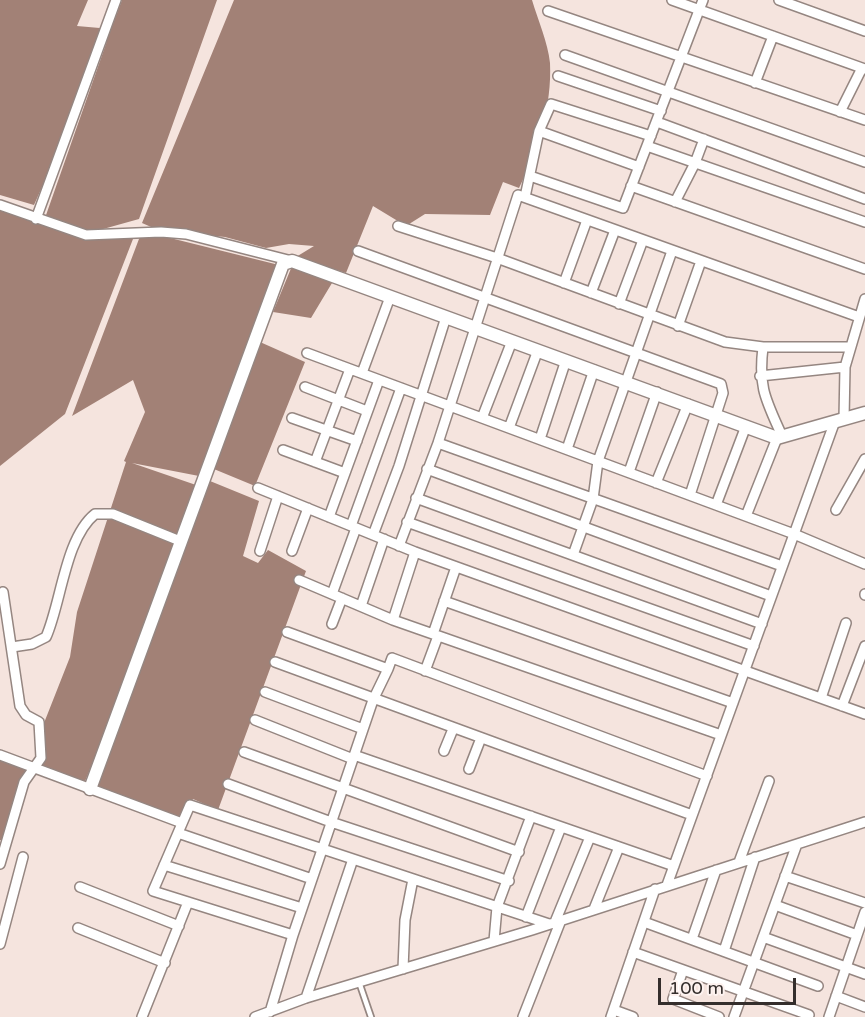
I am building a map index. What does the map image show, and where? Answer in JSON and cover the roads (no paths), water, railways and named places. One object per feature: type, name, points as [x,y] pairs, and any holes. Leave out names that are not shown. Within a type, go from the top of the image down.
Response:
[{"type":"street","points":[[36,219],[116,0]]},
{"type":"street","points":[[672,0],[864,68],[840,112]]},
{"type":"street","points":[[530,176],[623,208],[703,0]]},
{"type":"street","points":[[779,0],[806,5],[865,31]]},
{"type":"street","points":[[548,11],[865,120]]},
{"type":"street","points":[[755,83],[773,36]]},
{"type":"street","points":[[565,55],[865,162]]},
{"type":"street","points":[[558,76],[661,111]]},
{"type":"street","points":[[525,197],[539,131],[551,104],[649,141],[695,163],[865,222]]},
{"type":"street","points":[[657,122],[865,199]]},
{"type":"street","points":[[539,131],[639,167]]},
{"type":"street","points":[[675,202],[695,163],[704,139]]},
{"type":"street","points":[[632,186],[865,269]]},
{"type":"street","points":[[399,546],[438,443],[518,195],[701,261],[860,324]]},
{"type":"street","points":[[0,205],[86,235],[161,232],[186,234],[292,261],[779,437],[865,413]]},
{"type":"street","points":[[564,283],[587,220]]},
{"type":"street","points":[[398,226],[497,258],[725,342],[763,347],[850,347]]},
{"type":"street","points":[[591,293],[615,230]]},
{"type":"street","points":[[619,304],[643,240]]},
{"type":"street","points":[[358,251],[721,384],[723,393],[717,415],[690,495]]},
{"type":"street","points":[[573,555],[593,499],[598,461],[672,251]]},
{"type":"street","points":[[90,789],[283,264],[292,261]]},
{"type":"street","points":[[678,326],[701,261]]},
{"type":"street","points":[[362,374],[390,297]]},
{"type":"street","points":[[667,885],[782,566],[839,420],[845,367],[850,347],[860,324],[865,299]]},
{"type":"street","points":[[372,535],[399,466],[446,317]]},
{"type":"street","points":[[483,418],[513,341]]},
{"type":"street","points":[[746,516],[779,437],[760,376],[763,347]]},
{"type":"street","points":[[509,428],[538,350]]},
{"type":"street","points":[[307,353],[794,534],[865,564]]},
{"type":"street","points":[[540,439],[566,360]]},
{"type":"street","points":[[760,376],[845,367]]},
{"type":"street","points":[[315,462],[350,369]]},
{"type":"street","points":[[567,449],[594,370]]},
{"type":"street","points":[[329,517],[379,380]]},
{"type":"street","points":[[305,387],[367,411]]},
{"type":"street","points":[[332,594],[401,388]]},
{"type":"street","points":[[629,472],[657,392]]},
{"type":"street","points":[[656,483],[687,404]]},
{"type":"street","points":[[292,418],[357,441]]},
{"type":"street","points":[[716,505],[746,426]]},
{"type":"street","points":[[438,443],[782,566]]},
{"type":"street","points":[[283,450],[345,473]]},
{"type":"street","points":[[836,510],[865,459]]},
{"type":"street","points":[[427,469],[771,596]]},
{"type":"street","points":[[258,488],[415,552],[865,713]]},
{"type":"street","points":[[260,551],[278,496]]},
{"type":"street","points":[[416,498],[762,624]]},
{"type":"street","points":[[292,551],[308,508]]},
{"type":"street","points":[[12,647],[32,644],[46,637],[64,574],[83,527],[95,514],[113,514],[180,542]]},
{"type":"street","points":[[407,522],[754,646]]},
{"type":"street","points":[[361,606],[384,539]]},
{"type":"street","points":[[393,620],[415,552]]},
{"type":"street","points":[[425,671],[456,567]]},
{"type":"street","points":[[299,579],[393,620],[721,735]]},
{"type":"street","points":[[0,864],[24,782],[41,758],[39,722],[26,715],[20,706],[3,592]]},
{"type":"street","points":[[332,624],[342,598]]},
{"type":"street","points":[[444,601],[733,703]]},
{"type":"street","points":[[820,698],[846,623]]},
{"type":"street","points":[[287,632],[388,669]]},
{"type":"street","points":[[842,706],[865,646]]},
{"type":"street","points":[[270,1012],[292,935],[342,789],[373,700],[392,658],[706,776]]},
{"type":"street","points":[[275,662],[373,700],[692,815]]},
{"type":"street","points":[[266,692],[363,729]]},
{"type":"street","points":[[255,720],[354,757],[674,866]]},
{"type":"street","points":[[444,751],[453,729]]},
{"type":"street","points":[[469,769],[481,738]]},
{"type":"street","points":[[244,752],[519,852]]},
{"type":"street","points":[[0,755],[182,823]]},
{"type":"street","points":[[739,862],[769,781]]},
{"type":"street","points":[[228,784],[331,822],[509,881]]},
{"type":"street","points":[[292,935],[153,891],[190,805],[526,917],[555,922]]},
{"type":"street","points":[[494,941],[498,907],[531,816]]},
{"type":"street","points":[[255,1017],[306,998],[555,922],[865,822]]},
{"type":"street","points":[[526,917],[561,827]]},
{"type":"street","points":[[178,833],[312,879]]},
{"type":"street","points":[[523,1017],[555,922],[590,837]]},
{"type":"street","points":[[734,1017],[797,844]]},
{"type":"street","points":[[594,909],[619,847]]},
{"type":"street","points":[[0,944],[23,856]]},
{"type":"street","points":[[724,951],[755,857]]},
{"type":"street","points":[[306,998],[353,859]]},
{"type":"street","points":[[164,865],[302,908]]},
{"type":"street","points":[[692,939],[716,870]]},
{"type":"street","points":[[786,876],[865,903]]},
{"type":"street","points":[[403,969],[405,920],[413,879]]},
{"type":"street","points":[[80,887],[179,926]]},
{"type":"street","points":[[633,1017],[613,1013],[655,889]]},
{"type":"street","points":[[142,1017],[188,902]]},
{"type":"street","points":[[775,905],[857,935]]},
{"type":"street","points":[[829,1017],[865,912]]},
{"type":"street","points":[[644,922],[818,986]]},
{"type":"street","points":[[78,928],[165,963]]},
{"type":"street","points":[[763,937],[865,974]]},
{"type":"street","points":[[633,952],[809,1015]]},
{"type":"street","points":[[683,970],[673,999],[719,1017]]},
{"type":"street","points":[[836,996],[865,1007]]},
{"type":"lane","points":[[359,982],[371,1017]]}]
